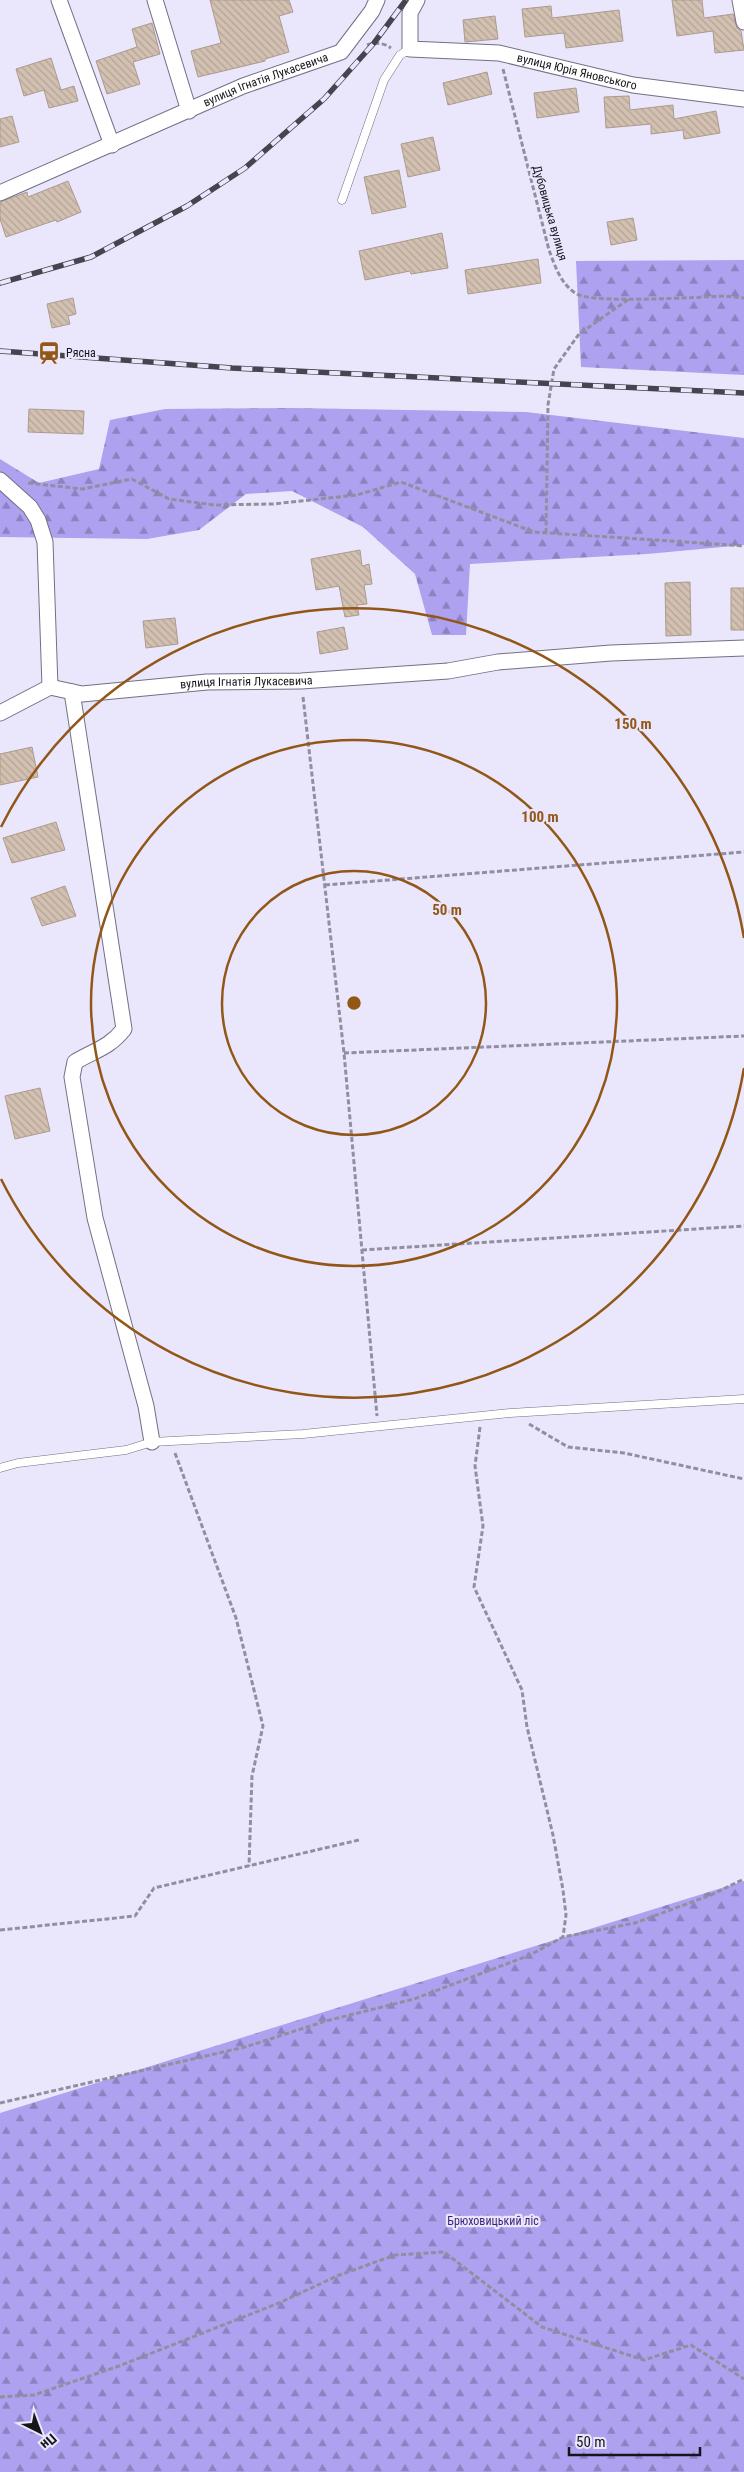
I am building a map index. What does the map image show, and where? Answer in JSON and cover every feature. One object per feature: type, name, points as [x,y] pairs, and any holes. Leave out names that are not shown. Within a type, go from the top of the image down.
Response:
[{"type":"street","points":[[59,0],[112,145]]},
{"type":"street","name":"вулиця Ігнатія Лукасевича","points":[[155,0],[189,112]]},
{"type":"street","name":"вулиця Ігнатія Лукасевича","points":[[0,193],[189,112],[243,86],[341,52],[372,11],[377,0]]},
{"type":"street","points":[[405,52],[410,13],[417,0]]},
{"type":"street","points":[[740,0],[744,22]]},
{"type":"street","name":"вулиця Юрія Яновського","points":[[405,52],[499,54],[633,85],[744,99]]},
{"type":"street","points":[[0,713],[50,688],[45,542],[38,520],[30,507],[1,480]]},
{"type":"street","name":"вулиця Ігнатія Лукасевича","points":[[50,688],[82,694],[207,682],[301,681],[448,671],[498,662],[610,653],[744,648]]},
{"type":"street","points":[[72,692],[124,1028],[114,1041],[104,1049],[75,1062],[72,1077],[95,1218],[144,1397],[152,1442]]},
{"type":"lane","points":[[342,200],[384,80],[405,52]]},
{"type":"lane","points":[[0,1468],[18,1463],[126,1450],[152,1442],[171,1440],[303,1434],[510,1414],[744,1399]]},
{"type":"path","points":[[341,52],[374,43],[387,45],[405,52]]},
{"type":"path","name":"Дубовицька вулиця","points":[[499,54],[549,250],[561,278],[577,295],[603,300],[725,296],[744,298]]},
{"type":"path","points":[[546,533],[548,405],[554,369],[579,334],[629,299]]},
{"type":"path","points":[[1,480],[82,489],[132,479],[169,499],[214,505],[273,504],[357,495],[401,482],[534,532],[744,546]]},
{"type":"path","points":[[301,681],[344,1053],[378,1427]]},
{"type":"path","points":[[325,884],[744,852]]},
{"type":"path","points":[[344,1053],[744,1036]]},
{"type":"path","points":[[362,1250],[744,1226]]},
{"type":"path","points":[[510,1414],[568,1446],[624,1453],[744,1479]]},
{"type":"path","points":[[481,1417],[475,1466],[483,1526],[474,1587],[522,1690],[526,1726],[553,1835],[563,1890],[566,1915],[563,1937]]},
{"type":"path","points":[[171,1440],[183,1480],[236,1618],[263,1726],[252,1776],[250,1866]]},
{"type":"path","points":[[0,1930],[135,1916],[154,1888],[359,1840]]},
{"type":"path","points":[[0,2103],[245,2047],[326,2020],[414,1999],[530,1955],[563,1937],[635,1923],[711,1895],[744,1879]]},
{"type":"path","points":[[0,2397],[34,2395],[119,2366],[278,2303],[337,2276],[395,2255],[444,2252],[542,2327],[644,2360],[691,2345],[744,2379]]},
{"type":"green space","points":[[744,260],[744,375],[581,367],[576,261]]},
{"type":"green space","points":[[293,408],[526,412],[744,438],[744,545],[647,554],[470,564],[466,635],[432,635],[415,574],[363,527],[292,491],[246,494],[199,530],[147,539],[0,537],[0,459],[39,483],[99,469],[110,420],[165,409]]},
{"type":"green space","name":"Брюховицький ліс","points":[[744,1881],[744,2472],[0,2472],[0,2113]]},
{"type":"building","points":[[210,0],[289,0],[293,12],[279,16],[289,52],[265,59],[265,61],[198,77],[191,51],[221,43]]},
{"type":"building","points":[[672,0],[702,0],[704,18],[733,14],[737,28],[741,31],[744,50],[715,53],[713,31],[677,36]]},
{"type":"building","points":[[551,6],[552,18],[619,10],[623,41],[566,48],[564,33],[525,37],[522,9]]},
{"type":"building","points":[[495,16],[498,39],[465,42],[463,20]]},
{"type":"building","points":[[152,23],[160,54],[133,62],[140,84],[107,94],[96,61],[137,47],[132,29]]},
{"type":"building","points":[[51,58],[61,90],[74,86],[78,101],[49,108],[44,90],[24,96],[16,69]]},
{"type":"building","points":[[487,72],[492,94],[448,105],[443,83]]},
{"type":"building","points":[[576,88],[579,112],[537,118],[534,93]]},
{"type":"building","points":[[629,96],[630,110],[673,105],[674,119],[716,111],[720,133],[684,139],[683,130],[651,134],[651,124],[606,128],[604,97]]},
{"type":"building","points":[[12,116],[19,142],[0,147],[0,119]]},
{"type":"building","points":[[433,137],[440,170],[408,177],[401,144]]},
{"type":"building","points":[[399,170],[406,207],[372,214],[364,177]]},
{"type":"building","points":[[68,181],[81,212],[57,222],[56,220],[6,237],[0,219],[0,202],[27,192],[28,197]]},
{"type":"building","points":[[633,218],[637,240],[611,245],[607,222]]},
{"type":"building","points":[[442,233],[448,268],[411,274],[410,271],[365,280],[359,251]]},
{"type":"building","points":[[538,259],[541,283],[468,294],[465,270]]},
{"type":"building","name":"Рясна","points":[[73,298],[76,314],[68,316],[70,324],[52,328],[47,304]]},
{"type":"building","points":[[29,409],[84,411],[83,434],[28,432]]},
{"type":"building","points":[[360,550],[362,566],[369,564],[372,584],[364,585],[367,604],[357,605],[359,615],[345,617],[339,586],[316,590],[311,559]]},
{"type":"building","points":[[690,582],[691,635],[666,636],[665,583]]},
{"type":"building","points":[[731,588],[744,588],[744,630],[731,630]]},
{"type":"building","points":[[175,618],[178,644],[146,648],[143,621]]},
{"type":"building","points":[[344,627],[348,649],[320,654],[317,632]]},
{"type":"building","points":[[32,747],[38,777],[0,785],[0,754]]},
{"type":"building","points":[[56,822],[65,850],[12,863],[3,838]]},
{"type":"building","points":[[65,886],[76,916],[42,926],[31,898]]},
{"type":"building","points":[[40,1088],[50,1131],[15,1139],[5,1096]]},
{"type":"railway","points":[[0,283],[91,257],[187,206],[245,168],[324,99],[374,43],[406,0]]},
{"type":"railway","points":[[0,351],[232,368],[744,393]]},
{"type":"place","name":"Рясна","points":[[49,353]]}]
